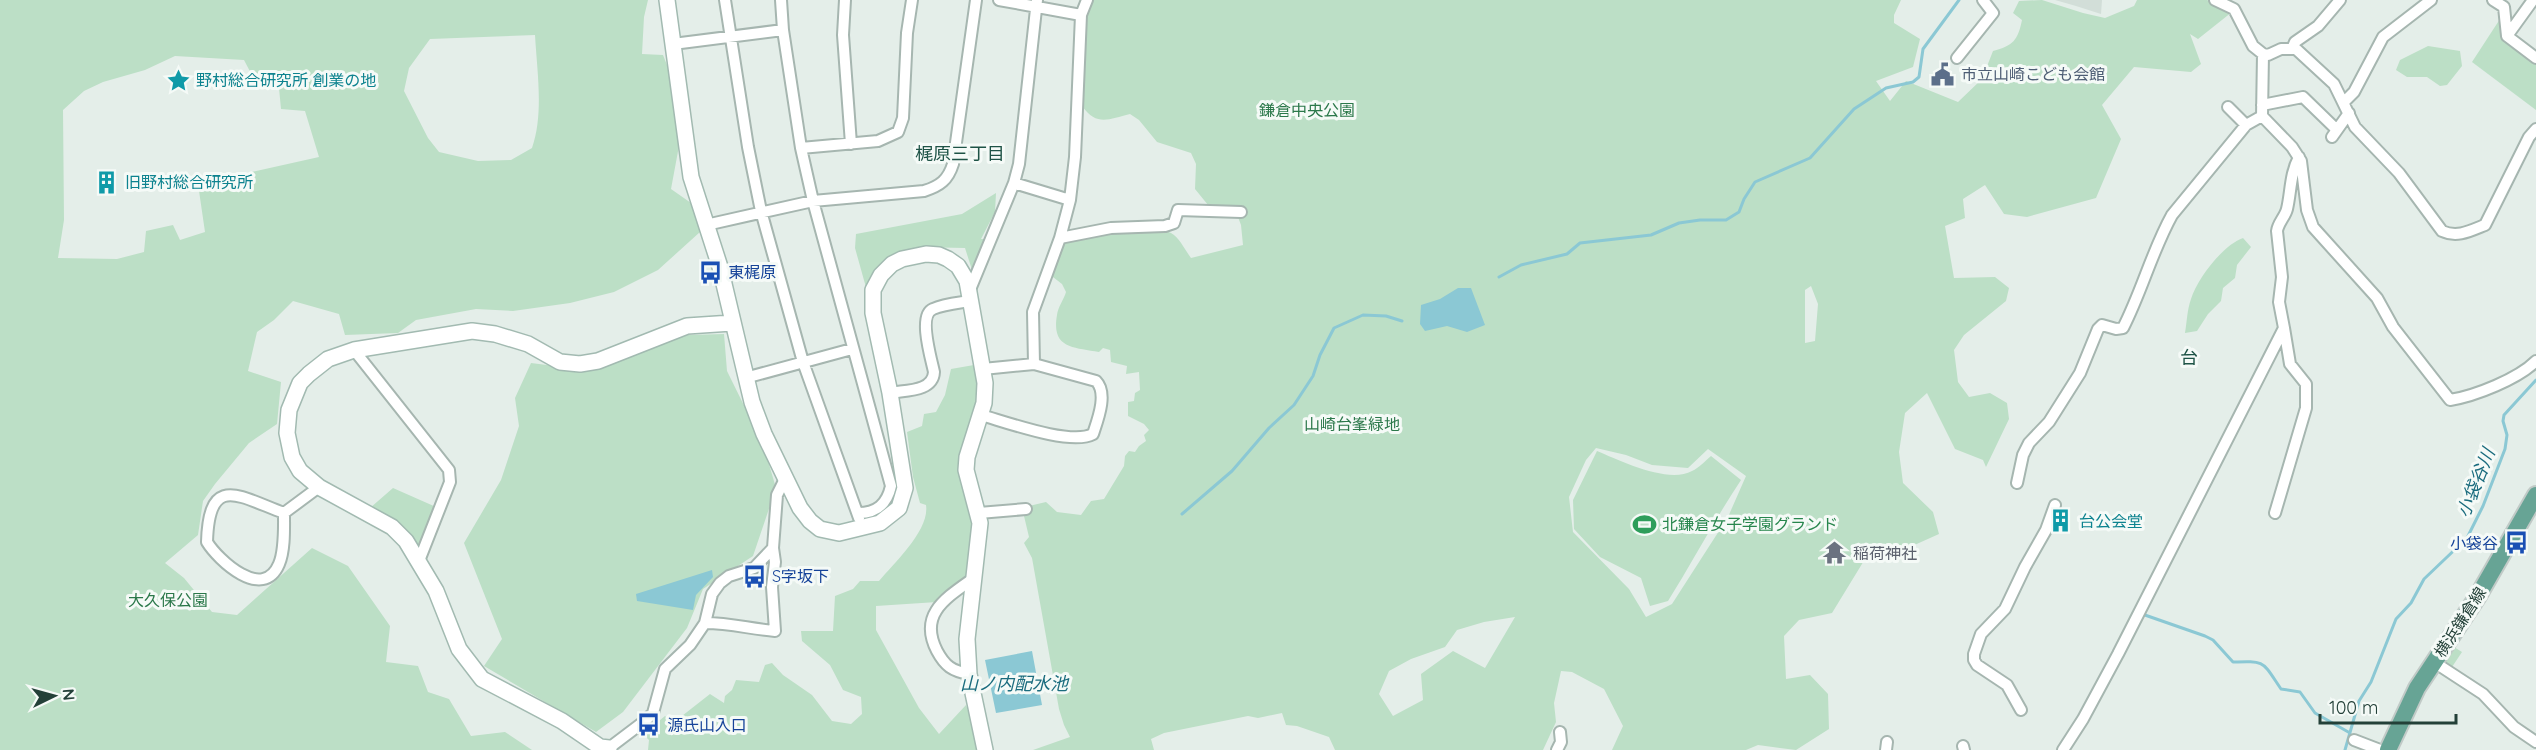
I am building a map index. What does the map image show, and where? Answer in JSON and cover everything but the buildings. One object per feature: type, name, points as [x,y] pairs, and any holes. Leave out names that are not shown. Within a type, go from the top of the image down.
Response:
[{"type":"main road","name":"横浜鎌倉線","points":[[2388,750],[2417,688],[2478,596],[2536,495]]},
{"type":"street","points":[[667,0],[692,177],[720,267],[745,378],[764,434],[800,508],[820,529],[830,533],[859,521],[867,513],[882,506],[889,497],[891,486],[852,349],[801,148],[783,30],[781,0]]},
{"type":"street","points":[[725,0],[748,147],[761,211],[803,362],[859,521]]},
{"type":"street","points":[[845,0],[843,35],[851,144]]},
{"type":"street","points":[[801,148],[851,144],[887,138],[898,132],[901,125],[907,33],[912,0]]},
{"type":"street","points":[[706,225],[813,201],[924,191],[946,180],[953,164],[976,0]]},
{"type":"street","points":[[999,0],[1036,3],[1081,15]]},
{"type":"street","points":[[1034,364],[1033,312],[1060,238],[1070,200],[1075,157],[1081,15],[1087,0]]},
{"type":"street","points":[[1957,58],[1993,13],[1983,0]]},
{"type":"street","points":[[2215,0],[2234,9],[2253,46],[2263,54],[2268,55],[2281,49],[2292,49],[2305,56],[2334,84],[2355,127],[2399,172],[2442,231],[2450,235],[2463,234],[2485,225],[2529,137],[2536,129]]},
{"type":"street","points":[[2292,49],[2295,42],[2318,26],[2340,0]]},
{"type":"street","points":[[2344,102],[2354,92],[2383,37],[2432,0]]},
{"type":"street","points":[[2493,0],[2504,7],[2507,36],[2536,58]]},
{"type":"street","points":[[2507,36],[2533,0]]},
{"type":"street","points":[[890,393],[928,386],[933,380],[934,372],[925,322],[927,313],[932,309],[970,296],[1014,183],[1019,164],[1036,3]]},
{"type":"street","points":[[673,44],[783,30]]},
{"type":"street","points":[[2263,54],[2262,110],[2299,157],[2304,169],[2307,210],[2313,227],[2377,298],[2393,327],[2450,400],[2460,399],[2508,379],[2536,361]]},
{"type":"street","points":[[2017,483],[2026,449],[2033,437],[2049,422],[2080,373],[2098,329],[2102,325],[2116,329],[2123,328],[2163,230],[2172,215],[2246,125],[2262,110],[2303,97],[2334,133],[2349,113]]},
{"type":"street","points":[[2228,107],[2246,125]]},
{"type":"street","points":[[2275,513],[2306,408],[2307,397],[2303,378],[2290,364],[2279,302],[2282,277],[2277,231],[2286,212],[2294,167],[2299,157]]},
{"type":"street","points":[[1014,183],[1070,200]]},
{"type":"street","points":[[1060,238],[1111,228],[1165,226],[1174,223],[1178,210],[1241,212]]},
{"type":"street","points":[[859,521],[880,523],[894,514],[905,488],[872,301],[873,290],[881,275],[892,264],[902,259],[926,254],[939,255],[958,266],[967,281],[983,369],[984,403],[967,457],[966,470],[978,513],[979,534],[966,639],[969,674],[985,750]]},
{"type":"street","points":[[732,322],[687,326],[598,361],[580,364],[560,362],[528,344],[495,334],[472,331],[354,350],[328,359],[300,382],[289,410],[287,433],[292,457],[300,471],[319,488],[392,527],[406,541],[436,591],[459,649],[482,679],[562,721],[600,747],[609,748],[653,712],[665,669],[669,662],[690,645],[705,623],[712,594],[720,583],[729,576],[754,568],[773,549]]},
{"type":"street","points":[[2063,750],[2083,719],[2118,653],[2284,328]]},
{"type":"street","points":[[745,378],[852,349]]},
{"type":"street","points":[[354,350],[449,470],[450,482],[419,561]]},
{"type":"street","points":[[981,415],[1076,438],[1087,437],[1093,434],[1102,393],[1101,386],[1096,381],[1034,364],[983,369]]},
{"type":"street","points":[[705,623],[739,624],[747,629],[775,631],[772,587],[775,562],[773,549],[777,495],[785,479]]},
{"type":"street","points":[[284,513],[237,495],[222,495],[213,503],[207,523],[207,542],[227,565],[244,577],[259,579],[270,575],[279,565],[284,513],[319,488]]},
{"type":"street","points":[[2021,710],[2007,685],[1977,665],[1974,654],[1982,634],[2005,609],[2046,530],[2055,505]]},
{"type":"street","points":[[978,513],[1026,509]]},
{"type":"street","points":[[969,674],[954,671],[944,663],[932,644],[929,628],[934,613],[940,605],[974,578]]},
{"type":"street","points":[[2433,662],[2483,694],[2514,727],[2536,742]]},
{"type":"street","points":[[1557,750],[1561,742],[1560,732]]},
{"type":"street","points":[[2354,740],[2380,750]]},
{"type":"shaded area","points":[[2055,0],[2102,0],[2101,14],[2076,6]]},
{"type":"green space","name":"大久保公園","points":[[0,0],[648,0],[644,17],[642,54],[663,55],[673,80],[679,146],[671,189],[691,203],[700,232],[658,270],[614,292],[570,303],[513,311],[476,309],[416,320],[398,333],[345,335],[339,314],[293,301],[274,320],[257,332],[248,371],[281,382],[277,424],[249,443],[215,484],[203,501],[198,535],[165,563],[184,578],[212,612],[237,615],[312,548],[348,566],[390,626],[386,662],[418,666],[428,692],[449,699],[471,736],[505,732],[532,750],[0,750]],"holes":[[[535,35],[539,107],[532,148],[511,160],[478,161],[439,152],[428,138],[404,91],[409,68],[430,39]],[[175,56],[244,60],[255,81],[279,88],[281,109],[305,111],[319,157],[198,184],[205,232],[180,240],[173,225],[146,231],[144,252],[117,259],[58,258],[64,220],[63,110],[84,91],[103,82],[145,70]]]},
{"type":"green space","points":[[1091,0],[1901,0],[1894,15],[1894,23],[1920,39],[1913,67],[1876,81],[1890,101],[1906,81],[1958,102],[1982,79],[1993,51],[2010,44],[2019,33],[2022,20],[2013,13],[2019,1],[2042,0],[2105,18],[2134,6],[2137,0],[2207,0],[2232,12],[2198,39],[2190,34],[2201,64],[2191,72],[2134,67],[2102,105],[2121,139],[2096,198],[2027,217],[2004,214],[1985,185],[1963,199],[1965,218],[1945,226],[1954,278],[1995,277],[2009,288],[2006,301],[1964,335],[1954,350],[1958,382],[1969,397],[1990,393],[2007,403],[2009,419],[1986,467],[1983,460],[1955,449],[1927,393],[1905,413],[1899,452],[1903,483],[1933,512],[1939,534],[1910,547],[1865,559],[1832,613],[1799,620],[1784,636],[1786,679],[1810,675],[1828,694],[1829,729],[1796,750],[1758,745],[1746,750],[1612,750],[1623,726],[1604,689],[1572,672],[1561,671],[1554,703],[1556,722],[1543,750],[1335,750],[1329,737],[1297,726],[1286,725],[1282,713],[1258,718],[1248,716],[1164,733],[1151,739],[1154,750],[1033,750],[1070,737],[1059,709],[1032,558],[1024,543],[1029,537],[1024,516],[1029,506],[1046,502],[1057,512],[1081,515],[1091,501],[1104,499],[1124,466],[1125,456],[1129,451],[1135,452],[1146,441],[1144,435],[1149,430],[1144,424],[1128,416],[1128,402],[1134,401],[1135,393],[1140,390],[1139,372],[1126,374],[1127,366],[1111,362],[1110,350],[1103,348],[1099,352],[1081,349],[1061,340],[1056,326],[1057,315],[1066,292],[1062,284],[1049,274],[1064,243],[1101,233],[1134,229],[1162,230],[1177,237],[1191,258],[1243,245],[1238,217],[1217,216],[1195,189],[1196,164],[1191,153],[1157,142],[1139,120],[1130,114],[1104,120],[1098,119],[1082,106],[1084,16]],"holes":[[[1811,286],[1818,304],[1815,341],[1805,343],[1805,290]],[[1596,448],[1626,455],[1652,465],[1688,468],[1708,449],[1746,476],[1728,517],[1672,604],[1646,617],[1629,589],[1573,532],[1569,497],[1586,460]],[[1515,617],[1485,668],[1453,651],[1421,674],[1423,700],[1393,716],[1379,694],[1389,671],[1411,659],[1445,647],[1457,630],[1484,622]]]},
{"type":"green space","points":[[2500,19],[2503,39],[2536,64],[2536,110],[2472,62]]},
{"type":"green space","points":[[2428,46],[2460,51],[2462,66],[2447,85],[2440,86],[2427,77],[2407,77],[2396,70],[2400,60]]},
{"type":"green space","points":[[996,193],[995,212],[981,239],[988,239],[973,273],[965,248],[916,247],[880,269],[867,291],[855,248],[856,234],[962,214]]},
{"type":"green space","points":[[2243,238],[2251,247],[2237,265],[2235,278],[2223,288],[2221,301],[2208,314],[2197,331],[2185,333],[2190,303],[2199,282],[2219,255]]},
{"type":"green space","points":[[724,334],[727,371],[763,444],[776,488],[753,556],[703,589],[687,628],[623,712],[596,732],[484,666],[502,639],[464,543],[501,480],[519,426],[515,398],[531,363],[586,370],[688,335]]},
{"type":"green space","points":[[974,365],[979,390],[970,505],[973,529],[967,577],[937,602],[876,606],[876,630],[919,708],[939,734],[966,705],[980,745],[986,750],[648,750],[649,740],[643,734],[665,716],[673,723],[710,694],[724,703],[725,696],[732,690],[736,680],[759,682],[765,665],[772,663],[783,675],[812,695],[832,721],[851,724],[862,714],[861,697],[843,690],[830,665],[802,641],[801,631],[833,631],[835,596],[853,589],[860,581],[879,581],[910,546],[926,515],[926,505],[920,503],[913,477],[907,432],[922,426],[924,414],[936,412],[945,395],[951,369]]},
{"type":"green space","name":"北鎌倉女子学園グランド","points":[[1597,451],[1645,470],[1670,475],[1692,471],[1711,456],[1741,480],[1668,601],[1650,606],[1641,578],[1600,557],[1574,529],[1573,500]]},
{"type":"green space","points":[[393,488],[436,507],[420,550],[370,508]]},
{"type":"green space","points":[[2454,647],[2462,652],[2450,670],[2442,665]]},
{"type":"water","points":[[1458,288],[1471,288],[1485,325],[1467,332],[1447,326],[1425,331],[1420,324],[1421,305],[1440,299]]},
{"type":"water","points":[[712,570],[713,577],[696,595],[693,610],[637,601],[636,594]]},
{"type":"water","name":"山ノ内配水池","points":[[1032,651],[1042,705],[996,713],[985,660]]},
{"type":"waterway","points":[[1499,277],[1521,265],[1567,254],[1580,243],[1651,235],[1679,223],[1726,220],[1739,212],[1755,182],[1810,158],[1854,109],[1886,88],[1913,82],[1919,77],[1923,49],[1959,0]]},
{"type":"waterway","points":[[1182,514],[1232,471],[1269,428],[1294,405],[1313,376],[1320,355],[1334,328],[1363,315],[1386,316],[1402,321]]},
{"type":"waterway","name":"小袋谷川","points":[[2345,750],[2359,701],[2371,682],[2396,619],[2411,603],[2424,579],[2467,538],[2483,506],[2505,449],[2507,435],[2503,421],[2504,415],[2536,380]]},
{"type":"waterway","points":[[2142,614],[2213,640],[2233,662],[2252,662],[2262,665],[2281,689],[2300,692],[2315,713],[2350,733]]},
{"type":"place","name":"市立山崎こども会館","points":[[1943,74]]},
{"type":"place","name":"野村総合研究所 創業の地","points":[[178,80]]},
{"type":"place","name":"旧野村総合研究所","points":[[107,182]]},
{"type":"place","name":"東梶原","points":[[710,272]]},
{"type":"place","name":"台公会堂","points":[[2061,521]]},
{"type":"place","name":"北鎌倉女子学園グランド","points":[[1644,524]]},
{"type":"place","name":"小袋谷","points":[[2516,543]]},
{"type":"place","name":"稲荷神社","points":[[1835,553]]},
{"type":"place","name":"S字坂下","points":[[754,576]]},
{"type":"place","name":"源氏山入口","points":[[649,725]]},
{"type":"district","name":"梶原三丁目","points":[[960,154]]},
{"type":"district","name":"台","points":[[2189,358]]},
{"type":"park label","name":"鎌倉中央公園","points":[[1307,110]]},
{"type":"park label","name":"山崎台峯緑地","points":[[1352,424]]}]
